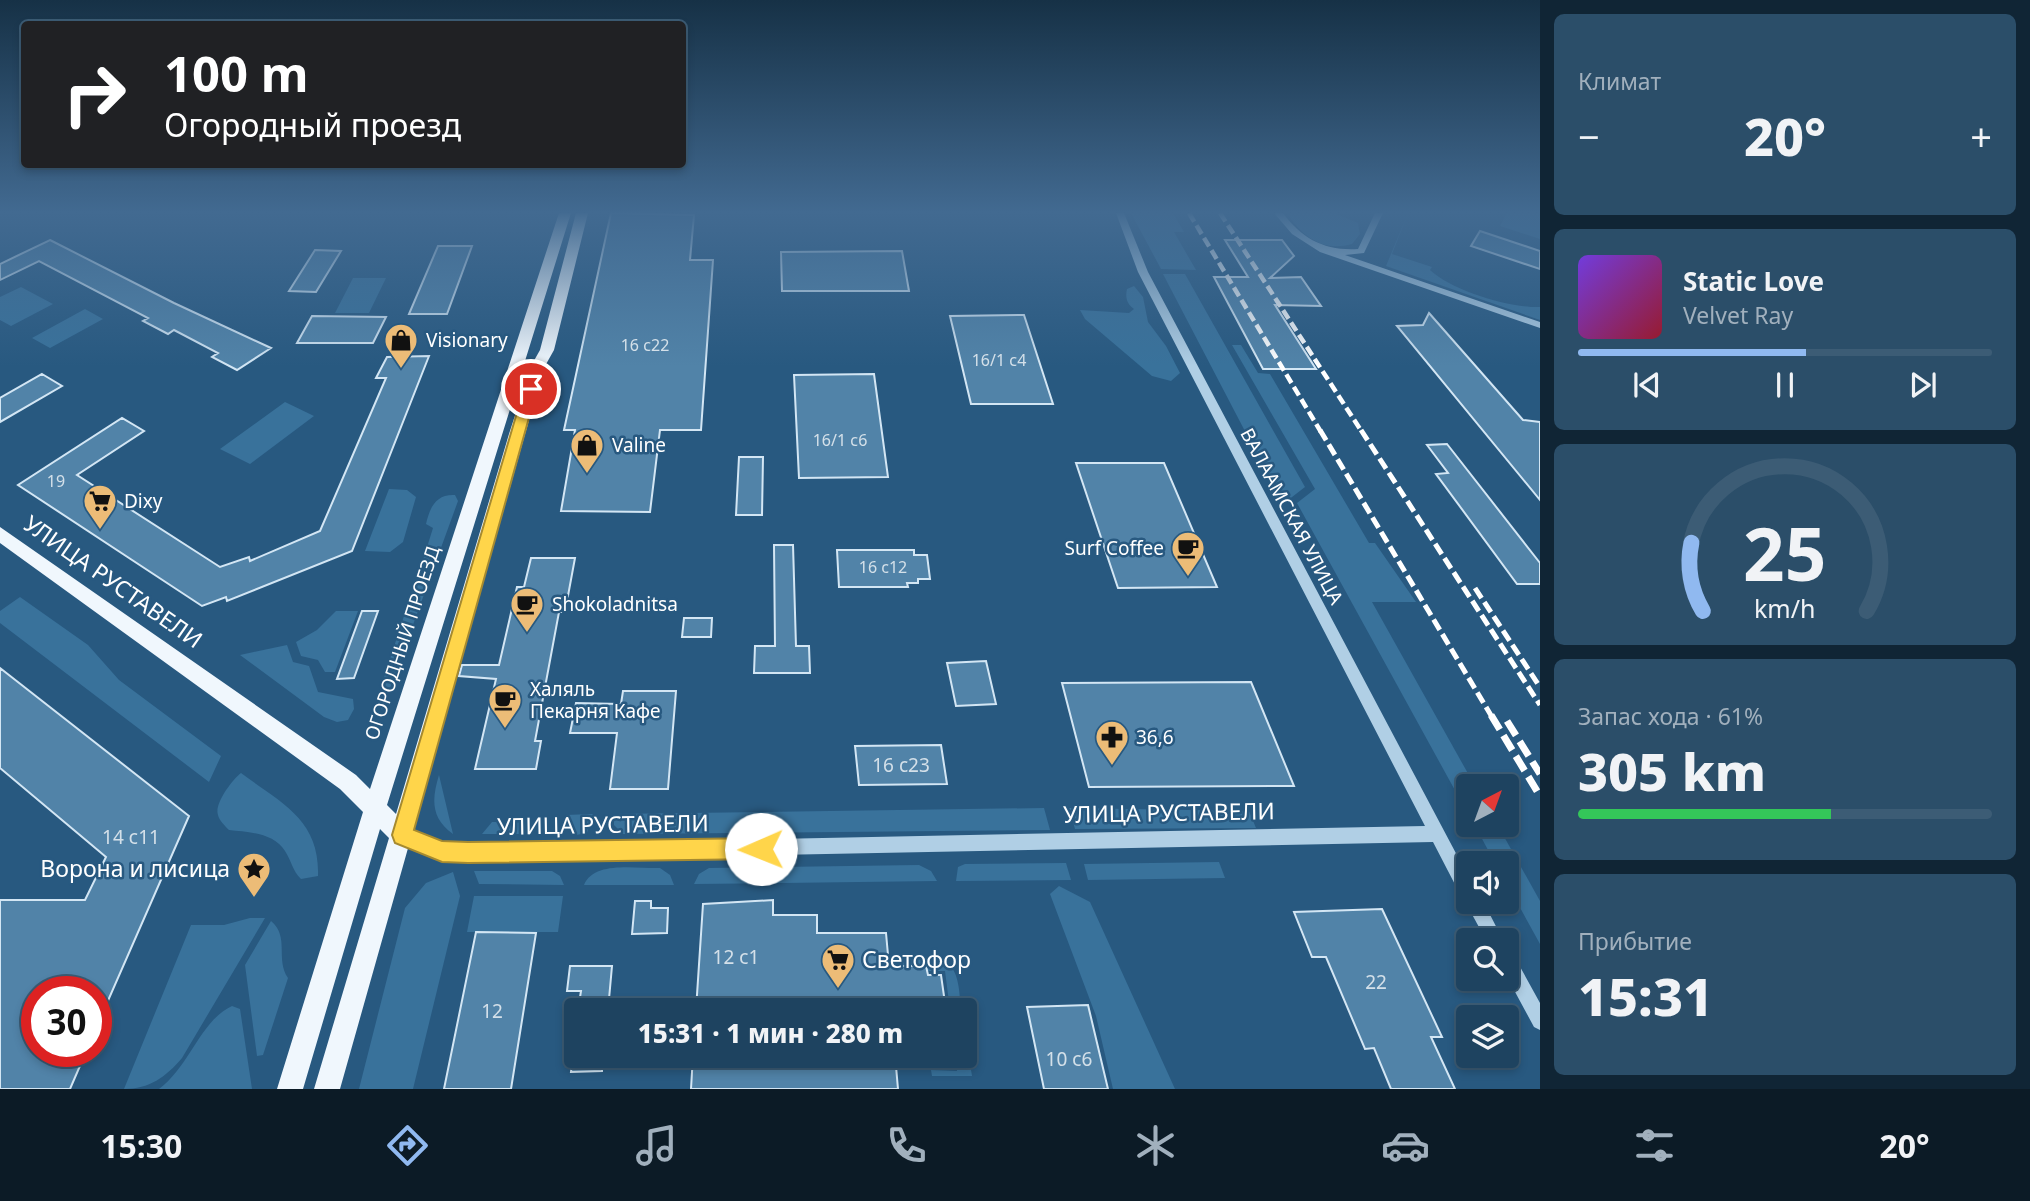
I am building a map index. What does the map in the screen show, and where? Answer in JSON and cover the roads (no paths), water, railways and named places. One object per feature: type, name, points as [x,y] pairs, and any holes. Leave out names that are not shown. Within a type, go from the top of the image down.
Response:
[{"type":"main road","name":"ОГОРОДНЫЙ ПРОЕЗД","points":[[290,1089],[409,695],[549,264]]},
{"type":"main road","points":[[327,1089],[520,423],[538,366],[547,350],[569,264]]},
{"type":"main road","name":"УЛИЦА РУСТАВЕЛИ","points":[[0,534],[348,782],[402,835]]},
{"type":"street","name":"ВАЛААМСКАЯ УЛИЦА","points":[[1140,264],[1456,870]]},
{"type":"street","points":[[1363,264],[1540,325]]},
{"type":"street","points":[[1373,264],[1378,269]]},
{"type":"street","name":"УЛИЦА РУСТАВЕЛИ","points":[[402,835],[442,852],[468,853],[1436,834]]},
{"type":"street","points":[[1519,982],[1540,1021]]},
{"type":"railway","points":[[1220,264],[1321,432]]},
{"type":"railway","points":[[1253,264],[1362,432]]},
{"type":"railway","points":[[1320,430],[1492,717]]},
{"type":"railway","points":[[1361,430],[1540,705]]},
{"type":"railway","points":[[1475,588],[1538,684]]},
{"type":"railway","points":[[1491,715],[1540,796]]},
{"type":"railway","points":[[1507,721],[1540,774]]},
{"type":"place","name":"Visionary","points":[[401,370]]},
{"type":"place","name":"Valine","points":[[587,475]]},
{"type":"place","name":"Dixy","points":[[100,531]]},
{"type":"place","name":"Surf Coffee","points":[[1188,578]]},
{"type":"place","name":"Shokoladnitsa","points":[[527,634]]},
{"type":"place","name":"Халяль Пекарня Кафе","points":[[505,730]]},
{"type":"place","name":"36,6","points":[[1112,767]]},
{"type":"place","name":"Ворона и лисица","points":[[254,899]]},
{"type":"place","name":"Светофор","points":[[838,990]]}]
